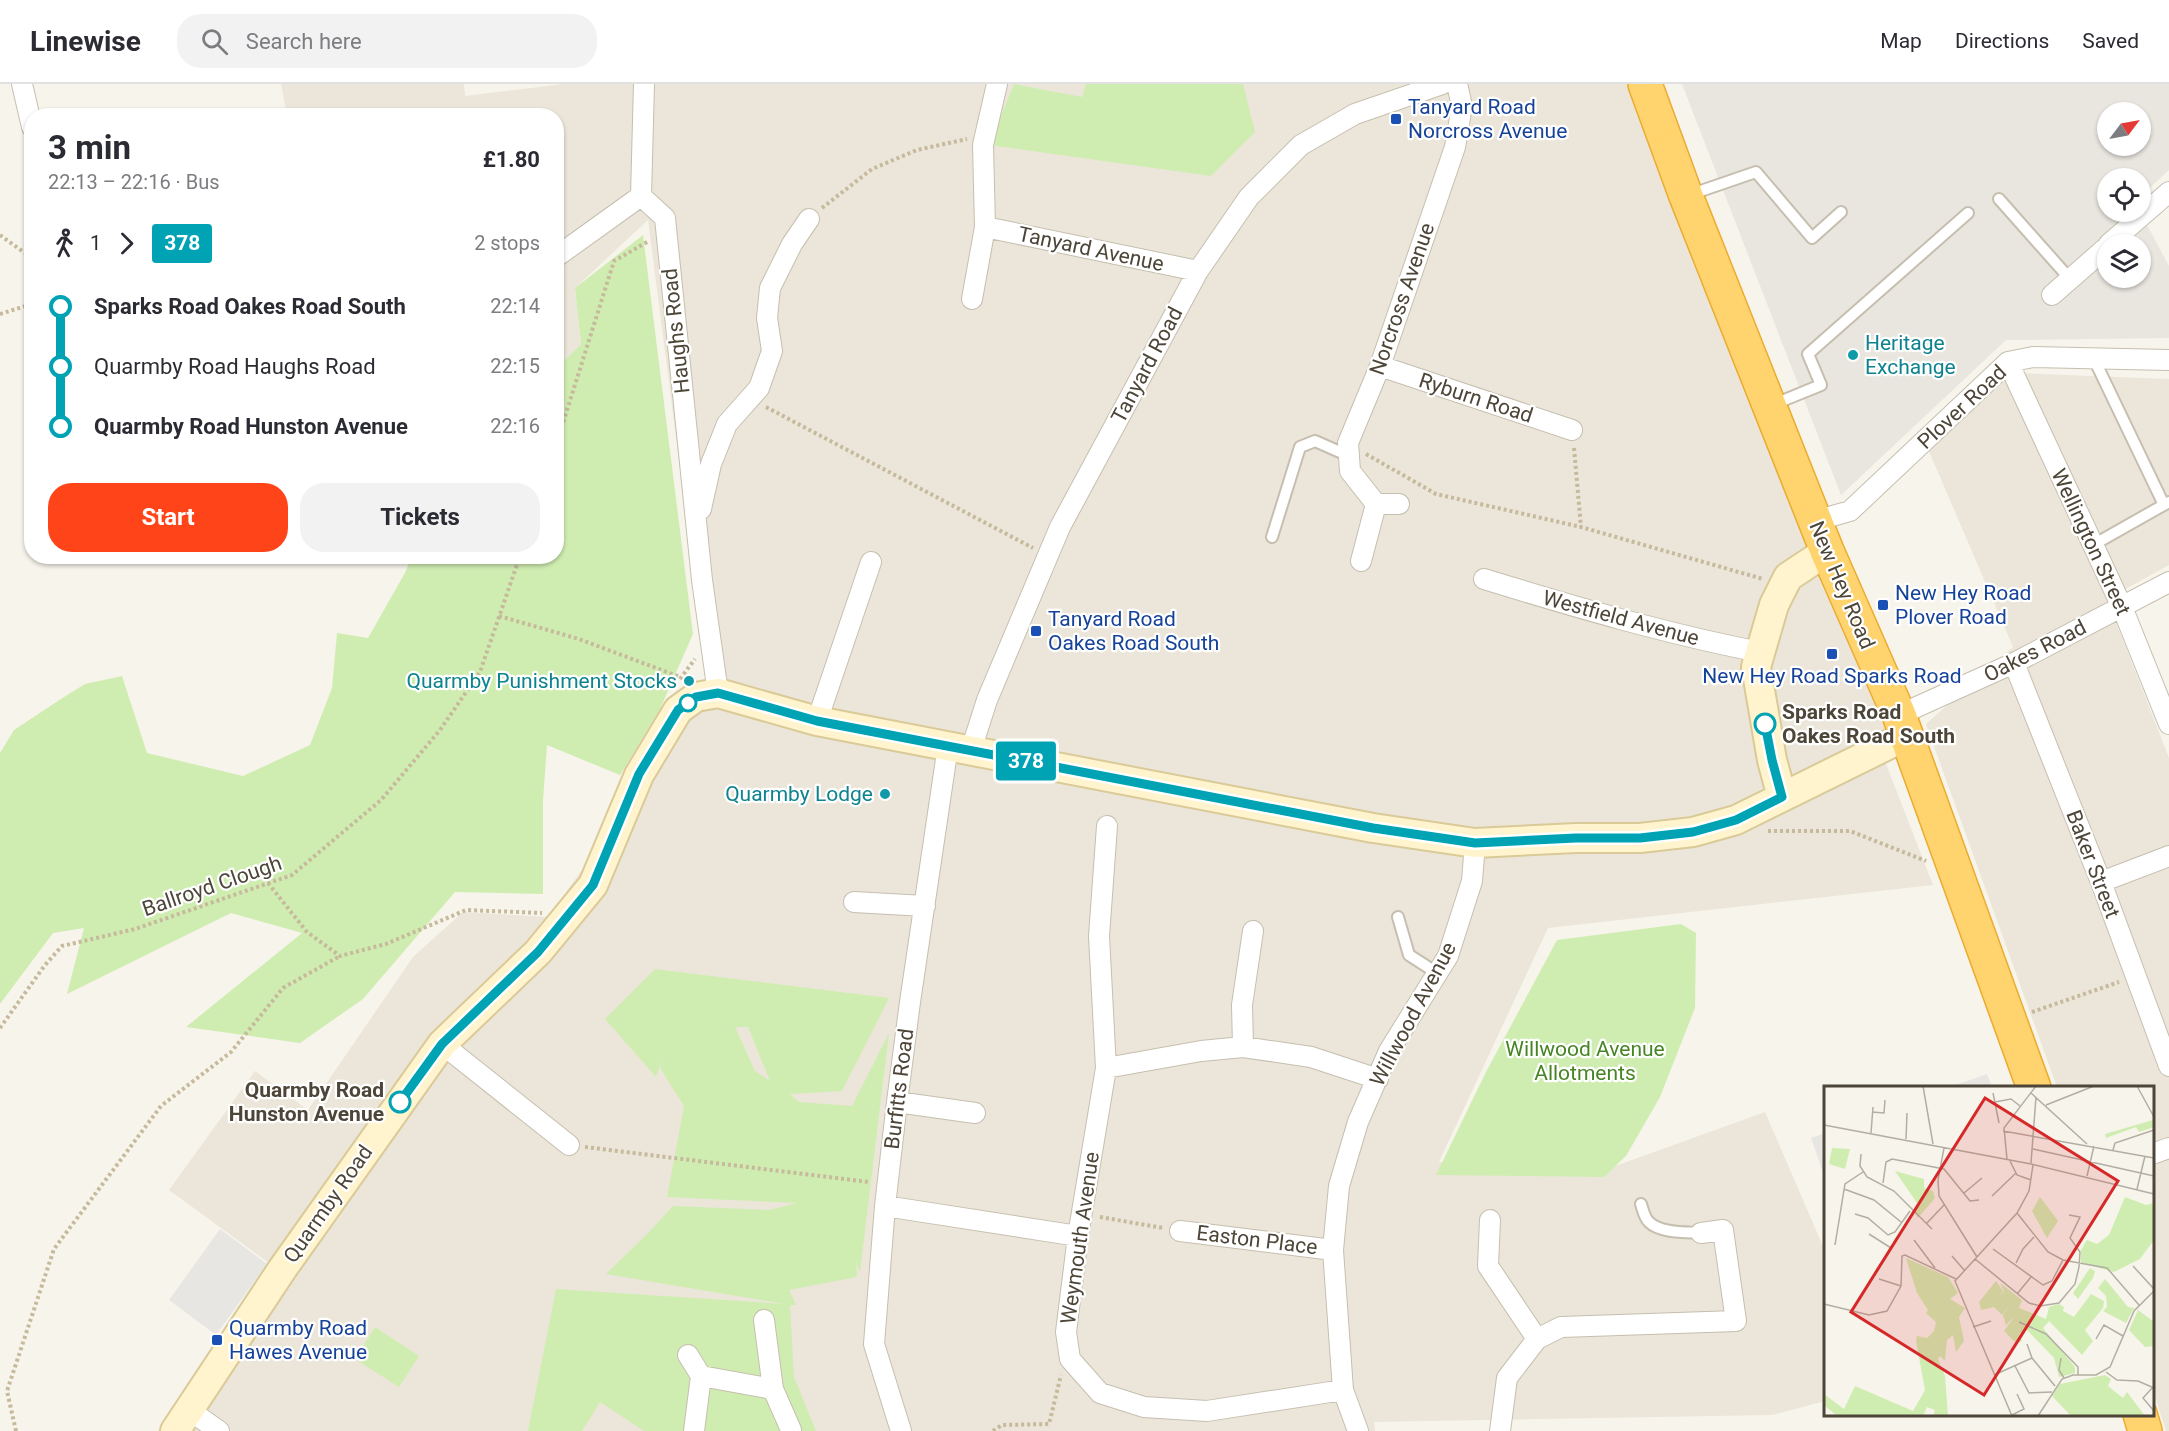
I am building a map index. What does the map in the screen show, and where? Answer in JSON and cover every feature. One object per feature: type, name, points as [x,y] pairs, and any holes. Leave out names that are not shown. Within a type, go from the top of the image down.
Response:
[{"type":"highway","name":"New Hey Road","points":[[1645,84],[1686,196],[1827,551],[1903,726],[2033,1086]]},
{"type":"highway","points":[[2141,1416],[2145,1431]]},
{"type":"street","points":[[22,84],[28,108]]},
{"type":"street","points":[[564,251],[641,195],[644,84]]},
{"type":"street","points":[[972,299],[985,226],[983,145],[997,84]]},
{"type":"street","name":"Tanyard Road","points":[[959,748],[987,700],[1059,527],[1198,272],[1249,197],[1301,145],[1355,114],[1442,84]]},
{"type":"street","name":"Norcross Avenue","points":[[1349,449],[1455,147],[1462,106],[1456,84]]},
{"type":"street","points":[[2121,234],[2169,192]]},
{"type":"street","name":"Haughs Road","points":[[641,195],[665,218],[702,580],[711,640],[693,694]]},
{"type":"street","name":"Haughs Road","points":[[702,580],[701,503],[711,464],[727,424],[759,388],[772,351],[767,318],[770,288],[792,244],[809,219]]},
{"type":"street","name":"Tanyard Avenue","points":[[985,226],[1198,272]]},
{"type":"street","points":[[2052,295],[2097,255]]},
{"type":"street","name":"Plover Road","points":[[1815,521],[1850,511],[2008,362],[2033,357],[2169,360]]},
{"type":"street","name":"Wellington Street","points":[[2008,362],[2122,607],[2169,724]]},
{"type":"street","name":"Ryburn Road","points":[[1380,366],[1572,430]]},
{"type":"street","points":[[1349,449],[1350,471],[1376,504]]},
{"type":"street","points":[[1376,504],[1399,504]]},
{"type":"street","points":[[1361,561],[1376,504]]},
{"type":"street","points":[[1782,797],[1772,760],[1756,667],[1774,605],[1788,577],[1827,551]]},
{"type":"street","points":[[817,721],[871,562]]},
{"type":"street","name":"Westfield Avenue","points":[[1484,579],[1708,642],[1760,652]]},
{"type":"street","name":"Oakes Road","points":[[1903,726],[2014,663],[2169,582]]},
{"type":"street","name":"Baker Street","points":[[2014,663],[2101,882],[2169,1066]]},
{"type":"street","points":[[693,694],[817,721],[1373,828],[1475,843],[1576,838],[1640,838],[1693,832],[1736,820],[1857,760],[1903,726]]},
{"type":"street","name":"Quarmby Road","points":[[182,1420],[283,1268],[442,1044],[538,952],[593,885],[639,774],[693,694]]},
{"type":"street","name":"Burfitts Road","points":[[901,1431],[874,1344],[885,1206],[910,1002],[925,906],[959,748]]},
{"type":"street","name":"Weymouth Avenue","points":[[1107,826],[1099,936],[1106,1068],[1081,1214],[1066,1332],[1070,1359],[1100,1393],[1144,1407],[1207,1411],[1343,1390]]},
{"type":"street","name":"Willwood Avenue","points":[[1358,1431],[1343,1390],[1333,1250],[1339,1186],[1358,1122],[1389,1051],[1448,956],[1472,881],[1475,843]]},
{"type":"street","points":[[2101,882],[2169,856]]},
{"type":"street","points":[[854,902],[925,906]]},
{"type":"street","points":[[1243,1047],[1242,1005],[1253,931]]},
{"type":"street","points":[[442,1044],[569,1145]]},
{"type":"street","points":[[1106,1068],[1201,1051],[1243,1047],[1311,1057],[1378,1078]]},
{"type":"street","points":[[897,1102],[975,1113]]},
{"type":"street","points":[[2154,1153],[2169,1148]]},
{"type":"street","points":[[885,1206],[1078,1236]]},
{"type":"street","points":[[1490,1220],[1488,1266],[1537,1339]]},
{"type":"street","points":[[1500,1431],[1507,1378],[1537,1339],[1561,1327],[1736,1321],[1723,1230],[1701,1233]]},
{"type":"street","name":"Easton Place","points":[[1180,1231],[1333,1250]]},
{"type":"street","points":[[764,1320],[773,1389],[791,1430]]},
{"type":"street","points":[[688,1355],[701,1376],[694,1431]]},
{"type":"street","points":[[701,1376],[773,1389]]},
{"type":"street","points":[[182,1420],[219,1431]]},
{"type":"lane","points":[[1686,196],[1756,172],[1812,238],[1840,212]]},
{"type":"lane","points":[[1999,199],[2070,279]]},
{"type":"lane","points":[[1770,406],[1821,385],[1808,354],[1968,213]]},
{"type":"lane","points":[[2093,357],[2167,504],[2093,545]]},
{"type":"lane","points":[[1272,537],[1300,447],[1315,441],[1349,449]]},
{"type":"lane","points":[[1398,916],[1409,955],[1437,974]]},
{"type":"lane","points":[[1641,1204],[1650,1224],[1677,1232],[1701,1233]]},
{"type":"path","points":[[809,219],[872,169],[917,150],[985,135]]},
{"type":"path","points":[[564,420],[614,261],[666,231]]},
{"type":"path","points":[[0,235],[24,252]]},
{"type":"path","points":[[0,314],[24,306]]},
{"type":"path","points":[[750,398],[1047,556]]},
{"type":"path","points":[[1572,430],[1581,527]]},
{"type":"path","points":[[1349,449],[1436,494],[1581,527],[1784,585]]},
{"type":"path","name":"Ballroyd Clough","points":[[0,1028],[45,965],[62,946],[135,929],[292,875],[381,800],[441,730],[480,672],[517,564]]},
{"type":"path","points":[[500,616],[579,639],[693,694],[711,640]]},
{"type":"path","points":[[1736,820],[1769,831],[1850,831],[1956,872]]},
{"type":"path","points":[[268,883],[307,932],[340,956]]},
{"type":"path","points":[[16,1431],[7,1391],[54,1249],[161,1107],[231,1052],[283,988],[340,956],[386,944],[466,910],[571,914]]},
{"type":"path","points":[[2009,1020],[2134,976]]},
{"type":"path","points":[[569,1145],[888,1184]]},
{"type":"path","points":[[1081,1214],[1180,1231]]},
{"type":"path","points":[[993,1431],[1002,1425],[1049,1424],[1068,1345]]},
{"type":"shaded area","points":[[281,84],[464,84],[465,96],[564,84],[1635,84],[1886,732],[1876,738],[1933,885],[1548,928],[1439,1162],[1593,1174],[1765,1112],[1824,1249],[1824,1401],[1772,1415],[1374,1422],[1375,1431],[158,1431],[269,1263],[169,1190],[255,1071],[308,1110],[413,957],[463,912],[548,917],[709,693],[648,220],[575,288],[581,344],[564,361],[564,108],[286,108]]},
{"type":"shaded area","points":[[1682,84],[2169,84],[2169,170],[2151,187],[2151,168],[2097,168],[2097,222],[2145,222],[2169,266],[2169,338],[2006,340],[1841,495]]},
{"type":"shaded area","points":[[2012,373],[2169,379],[2169,565],[2107,599],[2169,758],[2169,1431],[2166,1431],[2154,1393],[2154,1086],[2057,1086],[1926,724],[2013,647],[1928,449]]},
{"type":"shaded area","points":[[1987,1074],[1992,1086],[1953,1086]]},
{"type":"shaded area","points":[[1824,1134],[1824,1175],[1811,1138]]},
{"type":"shaded area","points":[[220,1229],[267,1264],[216,1335],[169,1300]]},
{"type":"green space","points":[[1014,84],[1082,97],[1086,84],[1243,84],[1255,132],[1211,176],[989,145]]},
{"type":"green space","points":[[643,235],[693,634],[660,709],[620,775],[547,745],[543,801],[543,894],[455,892],[363,999],[300,1043],[186,1027],[302,933],[231,913],[67,994],[84,928],[53,933],[0,1004],[0,753],[14,730],[85,684],[122,676],[147,753],[243,776],[310,745],[332,688],[337,633],[368,638],[408,564],[564,564],[564,361],[581,344],[575,288]]},
{"type":"green space","name":"Willwood Avenue Allotments","points":[[1681,924],[1696,933],[1695,1008],[1660,1097],[1626,1156],[1604,1177],[1436,1175],[1486,1072],[1557,940]]},
{"type":"green space","points":[[655,969],[889,998],[842,1091],[790,1094],[799,1102],[852,1106],[889,1033],[860,1272],[856,1263],[857,1277],[789,1290],[796,1305],[790,1305],[794,1377],[816,1431],[644,1431],[600,1402],[582,1431],[528,1431],[556,1289],[785,1304],[606,1274],[673,1206],[769,1210],[797,1203],[667,1197],[684,1106],[660,1068],[662,1059],[656,1077],[605,1019]],"holes":[[[735,1027],[748,1027],[770,1081],[755,1071]]]},
{"type":"green space","points":[[375,1327],[419,1356],[399,1387],[355,1359]]},
{"type":"bus line","name":"378","points":[[400,1102],[442,1044],[538,952],[593,885],[639,774],[678,710],[696,697],[718,693],[817,721],[1373,828],[1475,843],[1576,838],[1640,838],[1693,832],[1736,820],[1782,797],[1765,724]]},
{"type":"place","name":"Tanyard Road Norcross Avenue","points":[[1396,119]]},
{"type":"place","name":"Heritage Exchange","points":[[1853,355]]},
{"type":"place","name":"New Hey Road Plover Road","points":[[1883,605]]},
{"type":"place","name":"Tanyard Road Oakes Road South","points":[[1036,631]]},
{"type":"place","name":"New Hey Road Sparks Road","points":[[1832,654]]},
{"type":"place","name":"Quarmby Punishment Stocks","points":[[689,681]]},
{"type":"place","name":"Sparks Road Oakes Road South","points":[[1765,724]]},
{"type":"place","name":"Quarmby Lodge","points":[[885,794]]},
{"type":"place","name":"Quarmby Road Hunston Avenue","points":[[400,1102]]},
{"type":"place","name":"Quarmby Road Hawes Avenue","points":[[217,1340]]}]
